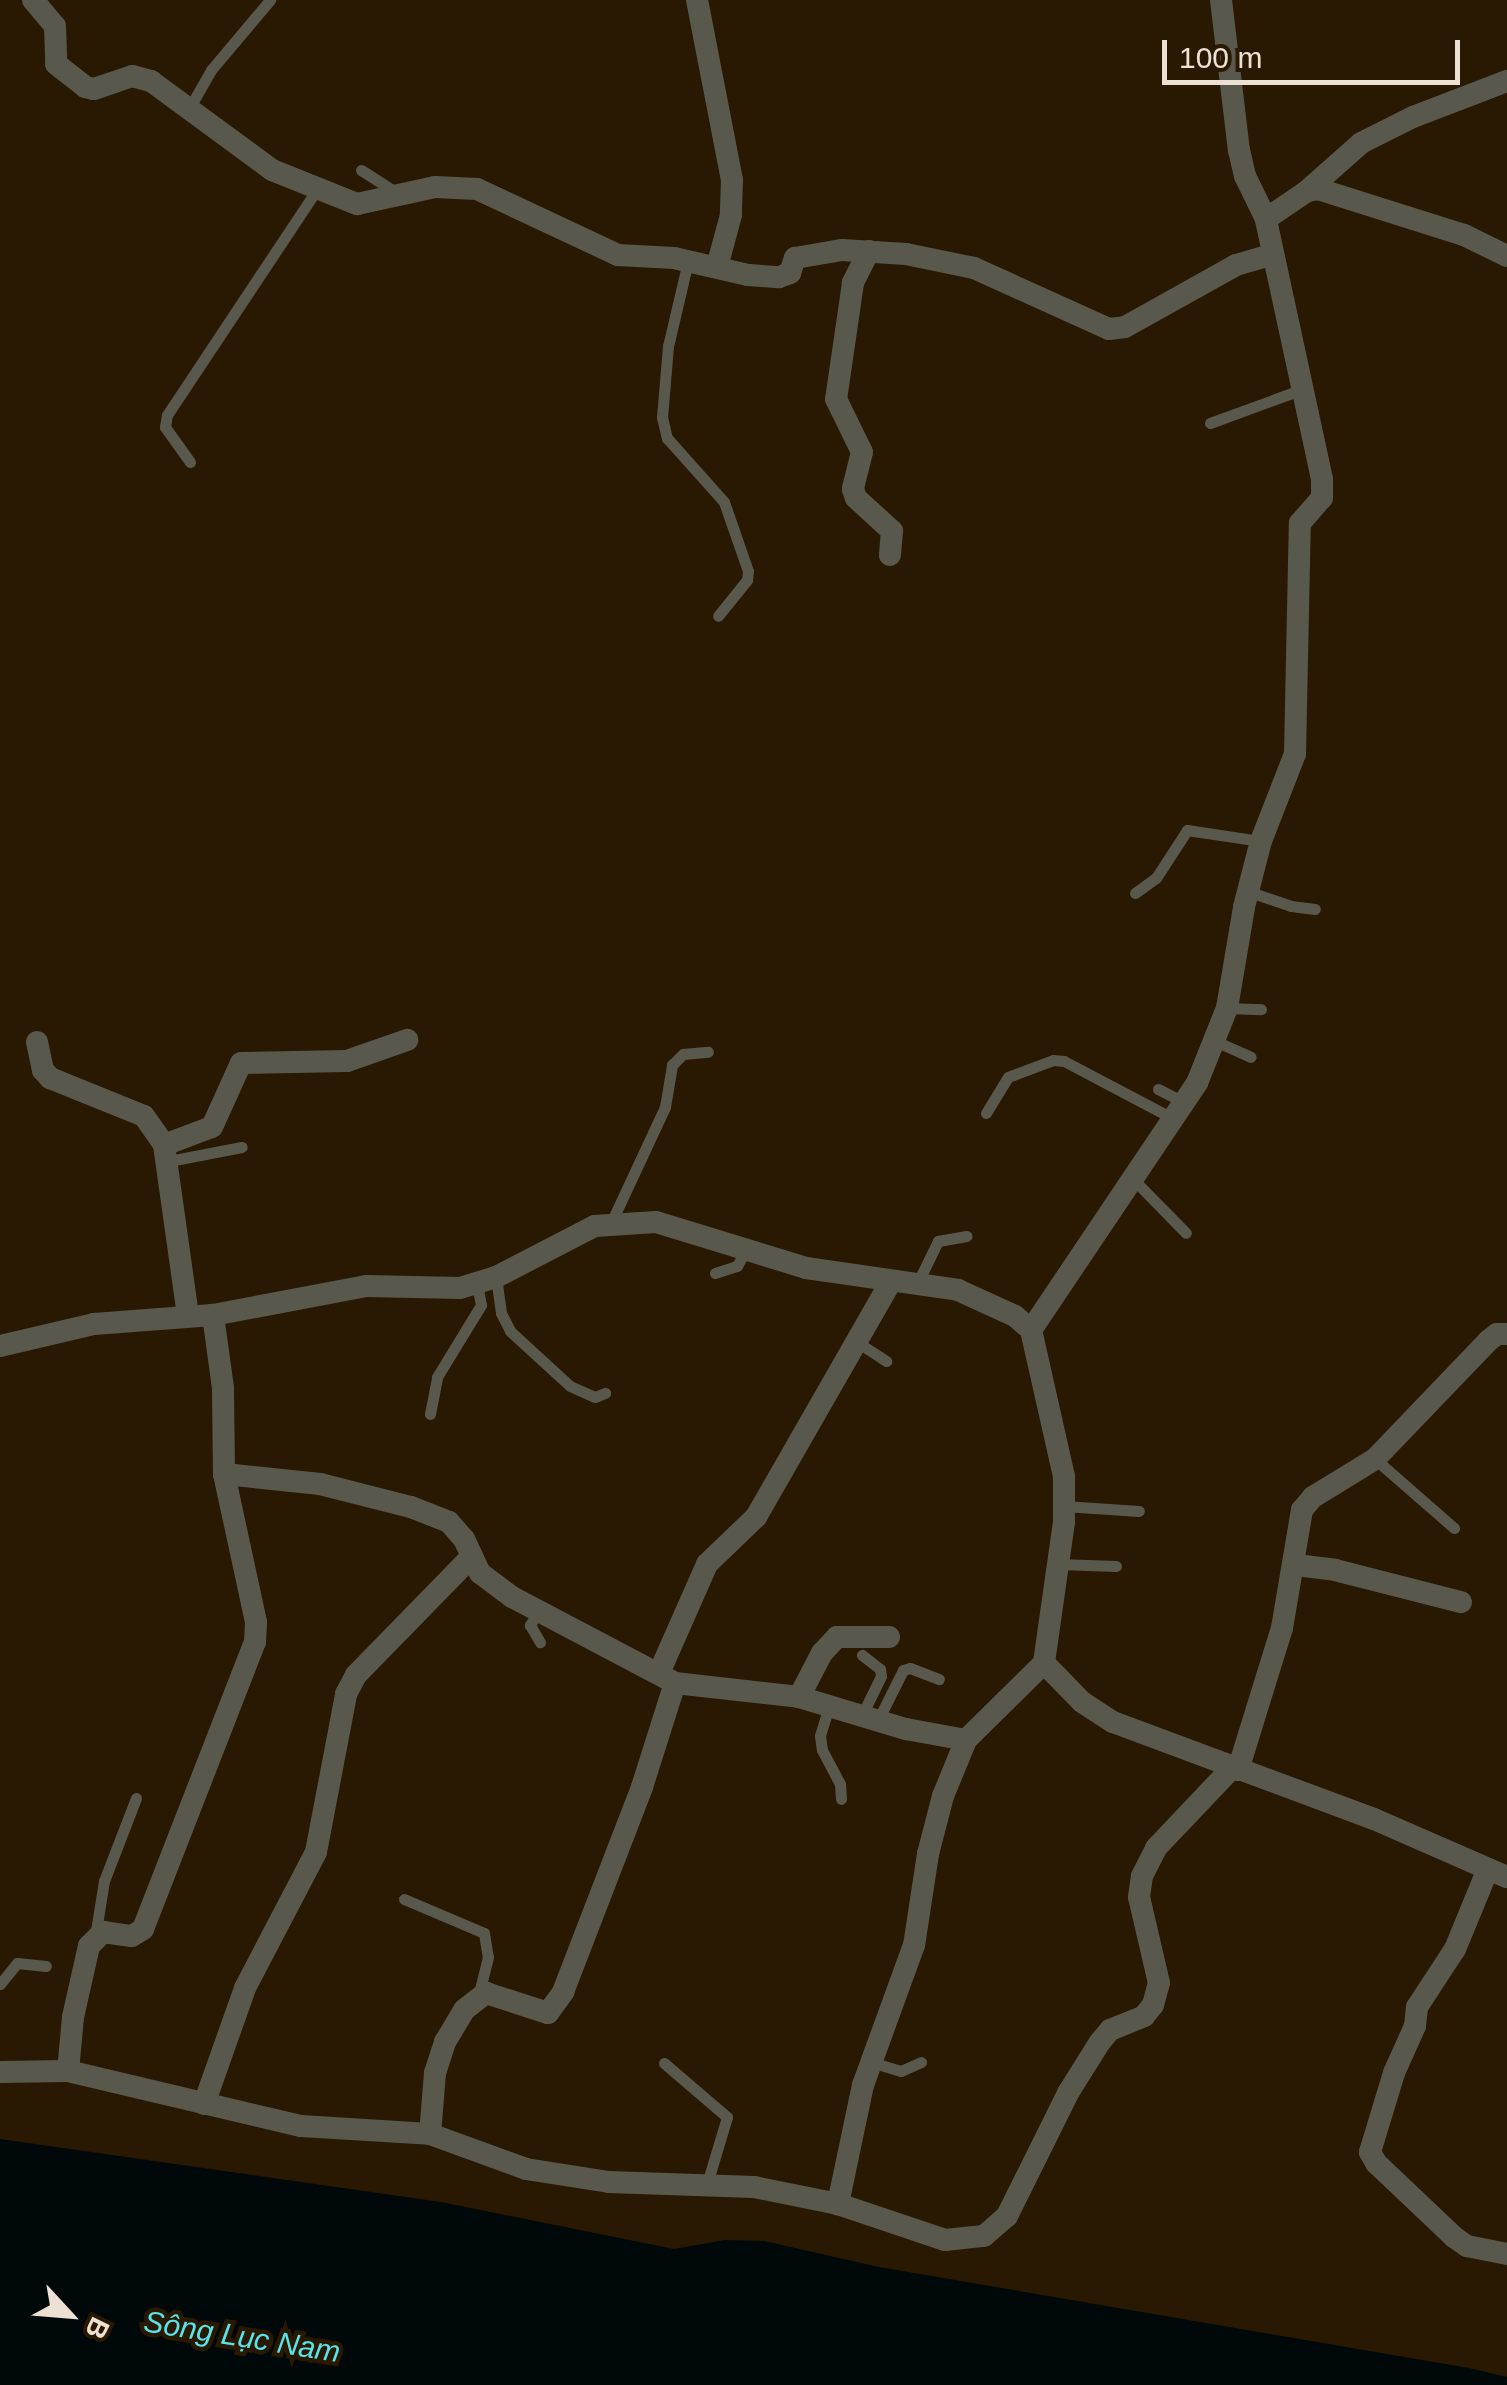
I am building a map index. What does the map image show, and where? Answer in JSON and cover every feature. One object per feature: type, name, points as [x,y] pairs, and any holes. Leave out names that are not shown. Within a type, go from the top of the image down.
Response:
[{"type":"street","points":[[32,0],[55,26],[56,64],[84,88],[132,76],[151,81],[236,148],[316,191],[357,204],[435,186],[477,189],[618,255],[688,261],[779,277],[790,273],[795,258],[869,251],[974,268],[1109,330],[1125,327],[1236,265],[1271,255]]},
{"type":"street","points":[[697,0],[732,180],[731,215],[718,268]]},
{"type":"street","points":[[1031,1330],[1179,1111],[1215,1041],[1227,1008],[1247,891],[1261,841],[1296,754],[1300,523],[1322,498],[1319,452],[1300,390],[1266,219],[1245,176],[1221,0]]},
{"type":"street","points":[[1266,219],[1307,191],[1361,143],[1413,117],[1507,81]]},
{"type":"street","points":[[1307,191],[1318,189],[1374,204],[1464,235],[1507,256]]},
{"type":"street","points":[[869,251],[852,282],[836,399],[862,452],[853,489],[856,498],[892,531],[890,554]]},
{"type":"street","points":[[167,1153],[212,1127],[241,1063],[347,1061],[408,1040]]},
{"type":"street","points":[[37,1042],[43,1070],[50,1078],[144,1116],[167,1153],[188,1314]]},
{"type":"street","points":[[0,1346],[94,1324],[213,1315],[366,1286],[460,1288],[486,1280],[570,1236],[610,1225],[678,1225],[806,1268],[976,1297],[1015,1316],[1031,1330],[1062,1456],[1064,1506],[1044,1663],[966,1740],[943,1796],[928,1854],[914,1945],[870,2062],[838,2204]]},
{"type":"street","points":[[430,2134],[435,2073],[445,2042],[479,1994],[493,1994],[538,2014],[555,2007],[642,1787],[667,1678],[707,1564],[756,1517],[891,1281]]},
{"type":"street","points":[[68,2070],[72,2017],[95,1937],[103,1932],[132,1936],[144,1930],[252,1656],[256,1622],[224,1474],[224,1388],[213,1315]]},
{"type":"street","points":[[0,2072],[68,2070],[301,2126],[430,2134],[526,2169],[609,2182],[754,2187],[838,2204],[946,2240],[984,2236],[997,2228],[1100,2042],[1110,2030],[1144,2016],[1153,2006],[1159,1983],[1139,1897],[1142,1876],[1156,1848],[1235,1769],[1282,1628],[1296,1565],[1296,1532],[1302,1510],[1314,1497],[1375,1458],[1488,1341],[1497,1334],[1507,1334]]},
{"type":"street","points":[[224,1474],[320,1484],[411,1507],[448,1522],[480,1573],[539,1611],[667,1678],[799,1697],[966,1740]]},
{"type":"street","points":[[204,2104],[245,1988],[316,1852],[346,1694],[356,1675],[472,1556]]},
{"type":"street","points":[[1296,1565],[1335,1570],[1461,1602]]},
{"type":"street","points":[[799,1697],[822,1653],[837,1637],[888,1638]]},
{"type":"street","points":[[1044,1663],[1082,1702],[1113,1722],[1374,1820],[1498,1873],[1417,2007],[1370,2152],[1376,2163],[1454,2237],[1467,2246],[1507,2254]]},
{"type":"lane","points":[[190,108],[211,70],[270,0]]},
{"type":"lane","points":[[362,170],[401,196]]},
{"type":"lane","points":[[190,462],[165,427],[167,415],[316,191]]},
{"type":"lane","points":[[688,261],[668,346],[662,417],[667,438],[724,502],[733,518],[747,580],[718,616]]},
{"type":"lane","points":[[1210,424],[1300,390]]},
{"type":"lane","points":[[1135,892],[1156,878],[1186,830],[1261,841]]},
{"type":"lane","points":[[1247,891],[1290,906],[1314,909]]},
{"type":"lane","points":[[1227,1008],[1260,1009]]},
{"type":"lane","points":[[1215,1041],[1251,1058]]},
{"type":"lane","points":[[610,1225],[666,1107],[672,1064],[683,1054],[708,1052]]},
{"type":"lane","points":[[986,1113],[1008,1077],[1054,1060],[1179,1111]]},
{"type":"lane","points":[[1158,1089],[1179,1111]]},
{"type":"lane","points":[[167,1153],[242,1147]]},
{"type":"lane","points":[[1134,1180],[1186,1233]]},
{"type":"lane","points":[[917,1284],[938,1241],[967,1236]]},
{"type":"lane","points":[[715,1273],[737,1266],[747,1248]]},
{"type":"lane","points":[[486,1280],[510,1331],[570,1386],[595,1397],[605,1393]]},
{"type":"lane","points":[[430,1414],[437,1376],[481,1305],[486,1280]]},
{"type":"lane","points":[[857,1342],[886,1360]]},
{"type":"lane","points":[[1375,1458],[1454,1528]]},
{"type":"lane","points":[[1064,1506],[1139,1511]]},
{"type":"lane","points":[[1058,1564],[1116,1566]]},
{"type":"lane","points":[[539,1611],[530,1626],[540,1642]]},
{"type":"lane","points":[[862,1655],[880,1668],[870,1718]]},
{"type":"lane","points":[[870,1718],[903,1670],[910,1668],[938,1679]]},
{"type":"lane","points":[[829,1706],[820,1736],[822,1750],[840,1784],[841,1799]]},
{"type":"lane","points":[[95,1937],[104,1881],[136,1798]]},
{"type":"lane","points":[[404,1899],[484,1934],[488,1957],[479,1994]]},
{"type":"lane","points":[[0,1984],[17,1963],[46,1966]]},
{"type":"lane","points":[[870,2062],[901,2071],[921,2062]]},
{"type":"lane","points":[[664,2063],[728,2118],[706,2187]]},
{"type":"water","name":"Sông Lục Nam","points":[[0,2139],[441,2202],[674,2249],[725,2240],[764,2241],[879,2267],[1469,2368],[1507,2377],[1507,2385],[0,2385]]}]
